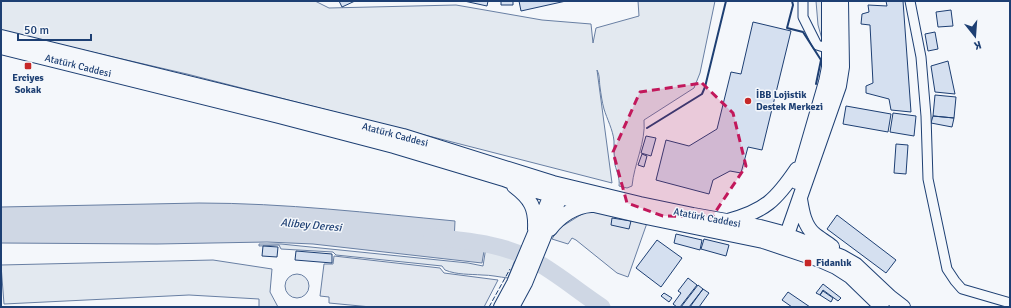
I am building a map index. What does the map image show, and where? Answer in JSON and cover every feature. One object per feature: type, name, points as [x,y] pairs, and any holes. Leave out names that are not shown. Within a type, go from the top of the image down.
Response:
[{"type":"main road","points":[[781,240],[800,198],[839,86],[842,67],[836,49],[829,1]]},
{"type":"main road","points":[[781,240],[801,164],[836,49],[842,1]]},
{"type":"main road","name":"Atatürk Caddesi","points":[[1,37],[403,136],[556,191],[781,240]]},
{"type":"main road","name":"Atatürk Caddesi","points":[[1,47],[371,140],[504,179],[530,189],[556,191]]},
{"type":"main road","points":[[725,222],[756,211],[777,197],[801,164]]},
{"type":"main road","points":[[504,179],[523,193],[531,203],[535,216],[537,237]]},
{"type":"main road","points":[[512,307],[537,237],[556,191]]},
{"type":"main road","points":[[800,198],[803,216],[808,228],[842,257],[856,265],[890,297],[903,307]]},
{"type":"main road","points":[[537,237],[570,212],[593,199]]},
{"type":"main road","name":"Atatürk Caddesi","points":[[593,199],[648,206],[725,222],[760,227],[781,240]]},
{"type":"main road","points":[[781,240],[842,257]]},
{"type":"main road","points":[[781,240],[836,267],[859,284],[882,307]]},
{"type":"main road","points":[[501,307],[520,283]]},
{"type":"street","points":[[803,1],[803,16],[817,45],[836,49]]},
{"type":"street","points":[[910,1],[921,57],[926,116],[928,179],[947,269],[962,289],[1010,302]]},
{"type":"highlighted area","points":[[702,83],[733,113],[746,166],[712,217],[663,216],[627,203],[613,152],[640,92]]},
{"type":"shaded area","points":[[1,1],[315,1],[329,8],[456,5],[542,20],[591,24],[593,43],[596,28],[639,16],[638,1],[715,1],[700,73],[694,88],[644,120],[642,145],[632,186],[627,188],[619,186],[619,178],[614,156],[614,141],[603,106],[597,70],[612,183],[187,74],[1,31]]},
{"type":"shaded area","points":[[816,1],[822,1],[822,39],[818,25]]},
{"type":"shaded area","points":[[591,211],[647,223],[628,277],[617,273],[572,238],[568,244],[552,239],[558,229],[582,214]]},
{"type":"shaded area","points":[[259,244],[281,244],[468,263],[483,266],[486,247],[517,255],[508,278],[489,275],[454,273],[445,270],[442,266],[336,255],[333,252],[281,249],[279,245],[259,246]]},
{"type":"shaded area","points":[[334,256],[440,268],[444,273],[498,280],[484,307],[371,307],[329,303],[329,297],[320,296],[324,264],[333,264]]},
{"type":"shaded area","points":[[213,260],[272,269],[270,292],[278,307],[259,307],[259,299],[189,295],[4,304],[1,265]]},
{"type":"shaded area","points":[[297,274],[302,275],[308,281],[308,291],[302,297],[297,298],[292,297],[286,291],[285,286],[286,281],[292,275]]},
{"type":"water","points":[[231,203],[295,207],[455,221],[454,242],[485,245],[482,263],[313,244],[267,242],[157,244],[1,243],[1,207]]},
{"type":"building","points":[[339,1],[355,1],[342,7]]},
{"type":"building","points":[[464,1],[488,1],[487,6]]},
{"type":"building","points":[[501,1],[513,1],[513,5],[501,5]]},
{"type":"building","points":[[519,1],[566,1],[521,11]]},
{"type":"building","points":[[886,1],[903,1],[911,112],[891,110],[889,99],[866,93],[866,86],[873,83],[870,25],[861,24],[862,14],[869,12],[868,5],[887,6]]},
{"type":"building","points":[[951,10],[953,26],[938,27],[936,12]]},
{"type":"building","name":"İBB Lojistik Destek Merkezi","points":[[753,22],[791,31],[762,150],[748,147],[741,173],[730,171],[713,180],[709,194],[656,180],[666,140],[689,146],[717,129],[731,72],[741,74]]},
{"type":"building","points":[[935,32],[938,49],[928,51],[925,34]]},
{"type":"building","points":[[948,61],[955,94],[935,92],[931,66]]},
{"type":"building","points":[[935,95],[956,97],[954,118],[933,116]]},
{"type":"building","points":[[846,106],[891,114],[888,132],[843,124]]},
{"type":"building","points":[[893,113],[916,116],[914,136],[890,132]]},
{"type":"building","points":[[933,116],[954,118],[952,127],[931,123]]},
{"type":"building","points":[[646,136],[656,138],[651,156],[641,153]]},
{"type":"building","points":[[896,144],[908,145],[906,174],[894,173]]},
{"type":"building","points":[[642,154],[647,156],[644,167],[638,165]]},
{"type":"building","points":[[837,215],[896,260],[886,273],[827,229]]},
{"type":"building","points":[[612,218],[631,221],[629,229],[611,225]]},
{"type":"building","points":[[676,234],[702,240],[700,250],[674,243]]},
{"type":"building","points":[[704,239],[729,245],[726,256],[701,249]]},
{"type":"building","points":[[657,240],[682,258],[661,287],[636,268]]},
{"type":"building","points":[[263,246],[278,247],[277,257],[262,256]]},
{"type":"building","points":[[296,251],[332,254],[332,263],[295,260]]},
{"type":"building","points":[[688,278],[697,285],[680,307],[677,307],[673,304],[681,293],[678,291]]},
{"type":"building","points":[[823,284],[841,298],[838,301],[823,290],[820,295],[816,293]]},
{"type":"building","points":[[698,285],[703,289],[689,307],[681,307]]},
{"type":"building","points":[[703,289],[709,293],[699,307],[690,307]]},
{"type":"building","points":[[823,291],[833,298],[831,302],[820,295]]},
{"type":"building","points":[[788,292],[810,307],[792,307],[782,300]]},
{"type":"building","points":[[664,293],[672,298],[669,302],[661,296]]},
{"type":"waterway","name":"Alibey Deresi","points":[[432,237],[496,246],[521,254],[551,271],[602,307]]},
{"type":"fence","points":[[489,307],[510,269]]},
{"type":"wall","points":[[647,128],[702,94],[726,1]]},
{"type":"wall","points":[[792,1],[793,5],[787,28],[803,32],[821,60],[816,84]]},
{"type":"place","name":"Erciyes Sokak","points":[[28,66]]},
{"type":"place","name":"İBB Lojistik Destek Merkezi","points":[[748,101]]},
{"type":"place","name":"Fidanlık","points":[[808,263]]}]
